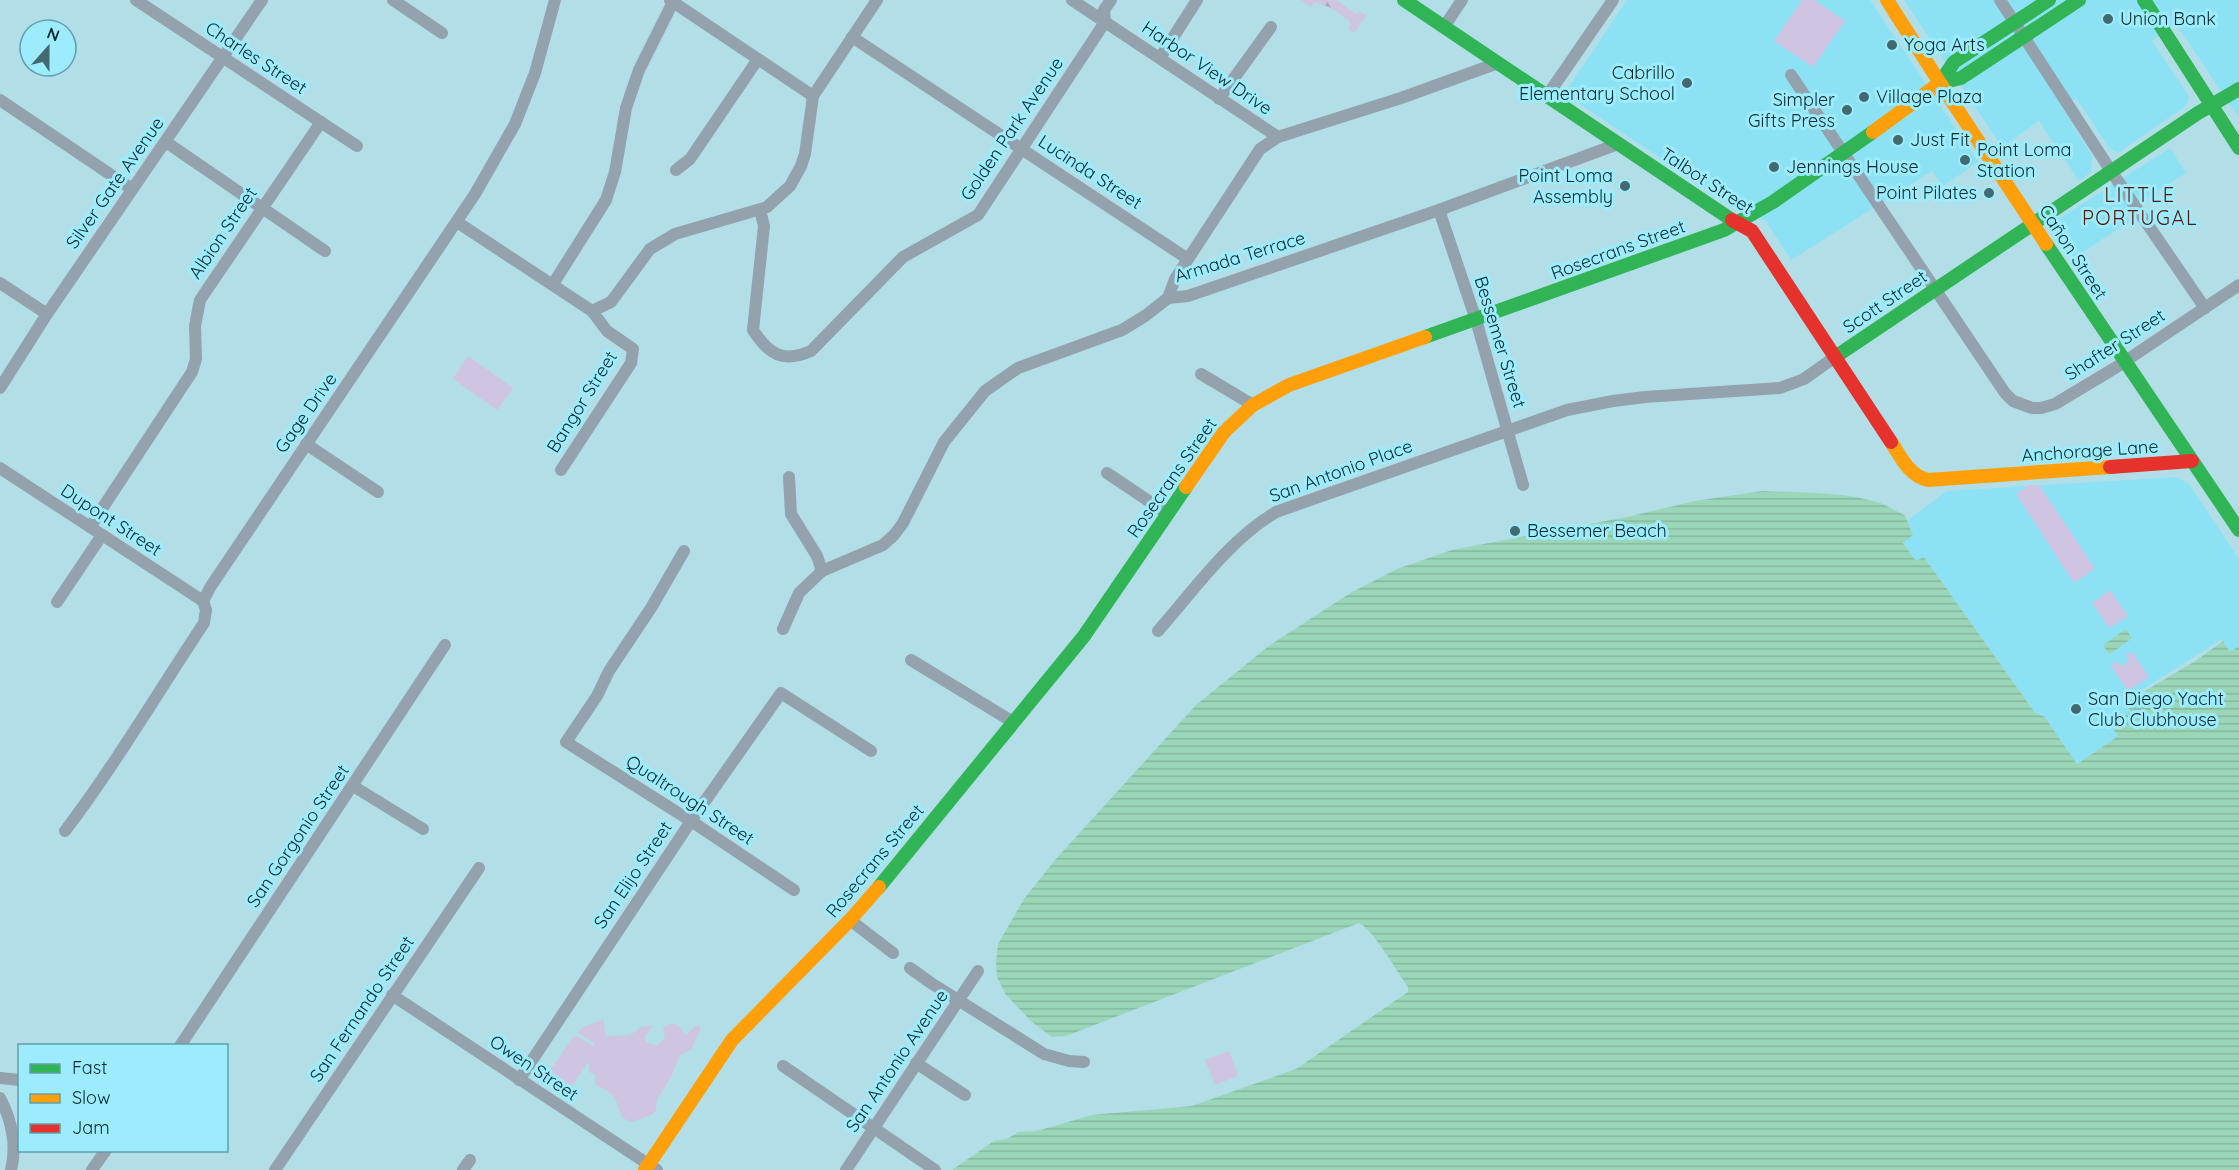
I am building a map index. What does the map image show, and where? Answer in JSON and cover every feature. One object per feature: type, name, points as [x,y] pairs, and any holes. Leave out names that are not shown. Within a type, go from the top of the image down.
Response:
[{"type":"street","name":"Charles Street","points":[[136,0],[357,146]]},
{"type":"street","name":"Silver Gate Avenue","points":[[0,388],[47,314],[262,0]]},
{"type":"street","points":[[393,0],[442,33]]},
{"type":"street","name":"Gage Drive","points":[[65,831],[93,794],[204,623],[206,610],[203,601],[211,586],[457,222],[515,124],[535,73],[555,0]]},
{"type":"street","points":[[457,222],[592,311],[611,302],[650,249],[675,234],[767,207],[790,186],[801,166],[813,96],[877,0]]},
{"type":"street","name":"Harbor View Drive","points":[[1072,0],[1278,137],[1412,94],[1498,63]]},
{"type":"street","name":"Golden Park Avenue","points":[[760,210],[764,226],[753,330],[761,343],[783,357],[795,358],[811,351],[903,257],[978,215],[1105,22],[1104,10],[1111,0]]},
{"type":"street","points":[[1160,58],[1197,0]]},
{"type":"street","name":"Talbot Street","points":[[1404,0],[1737,224],[1752,231],[1910,470]]},
{"type":"street","points":[[1444,27],[1462,0]]},
{"type":"street","points":[[1547,96],[1613,0]]},
{"type":"street","name":"Cañon Street","points":[[1887,0],[2033,224],[2192,461]]},
{"type":"street","points":[[2000,0],[2111,171],[2205,308]]},
{"type":"street","name":"Rosecrans Street","points":[[650,1168],[732,1040],[850,920],[897,867],[1084,636],[1218,440],[1253,405],[1271,393],[1307,378],[1476,320],[1688,244],[1737,224],[1844,154],[1940,83],[1954,62],[2049,0]]},
{"type":"street","name":"Rosecrans Street","points":[[1940,83],[1961,78],[2079,0]]},
{"type":"street","points":[[2144,0],[2239,148]]},
{"type":"street","points":[[553,284],[606,200],[615,172],[626,108],[639,70],[672,1],[813,96]]},
{"type":"street","points":[[1219,99],[1271,27]]},
{"type":"street","name":"Lucinda Street","points":[[852,37],[1188,259]]},
{"type":"street","points":[[676,170],[690,159],[758,59]]},
{"type":"street","points":[[1791,75],[1936,290]]},
{"type":"street","name":"Scott Street","points":[[1508,431],[1567,410],[1613,401],[1780,388],[1804,379],[2198,113],[2239,89]]},
{"type":"street","points":[[0,100],[132,189]]},
{"type":"street","name":"Albion Street","points":[[90,527],[192,372],[196,359],[195,326],[200,300],[261,207],[321,122]]},
{"type":"street","points":[[1168,298],[1175,279],[1260,149],[1278,137]]},
{"type":"street","points":[[166,142],[325,251]]},
{"type":"street","name":"Armada Terrace","points":[[783,629],[799,593],[822,571],[883,545],[894,535],[903,523],[944,441],[985,391],[1018,368],[1122,330],[1168,298],[1188,296],[1439,210],[1618,144]]},
{"type":"street","name":"Bessemer Street","points":[[1439,210],[1476,320],[1523,485]]},
{"type":"street","points":[[0,284],[47,314]]},
{"type":"street","name":"Shafter Street","points":[[1936,290],[2005,393],[2013,401],[2041,408],[2055,404],[2239,285]]},
{"type":"street","name":"Bangor Street","points":[[561,471],[631,363],[634,353],[633,349],[607,331],[592,311]]},
{"type":"street","points":[[1201,374],[1253,405]]},
{"type":"street","name":"San Antonio Place","points":[[1158,631],[1232,546],[1258,523],[1276,512],[1508,431]]},
{"type":"street","points":[[306,444],[378,492]]},
{"type":"street","points":[[2192,461],[2239,530]]},
{"type":"street","name":"Anchorage Lane","points":[[1910,470],[1919,478],[1928,480],[2192,461]]},
{"type":"street","name":"Dupont Street","points":[[0,468],[203,601]]},
{"type":"street","points":[[1107,473],[1168,514]]},
{"type":"street","points":[[789,477],[791,514],[817,556],[822,571]]},
{"type":"street","points":[[57,602],[102,535]]},
{"type":"street","name":"Qualtrough Street","points":[[684,551],[651,608],[609,671],[597,696],[566,742],[691,820],[794,890]]},
{"type":"street","name":"San Gorgonio Street","points":[[181,1044],[445,645]]},
{"type":"street","points":[[911,660],[1013,722]]},
{"type":"street","name":"San Elijo Street","points":[[519,1080],[691,820],[781,693],[871,751]]},
{"type":"street","points":[[353,786],[423,829]]},
{"type":"street","name":"San Fernando Street","points":[[275,1170],[479,868]]},
{"type":"street","points":[[850,920],[893,953]]},
{"type":"street","points":[[910,968],[930,983],[1044,1054],[1069,1061],[1084,1062]]},
{"type":"street","name":"San Antonio Avenue","points":[[846,1170],[978,971]]},
{"type":"street","name":"Owen Street","points":[[392,995],[650,1168]]},
{"type":"street","points":[[916,1063],[964,1095]]},
{"type":"street","points":[[783,1066],[935,1170]]},
{"type":"street","points":[[0,1078],[18,1080]]},
{"type":"street","points":[[0,1098],[10,1120],[14,1141],[11,1170]]},
{"type":"street","points":[[93,1170],[105,1152]]},
{"type":"shaded area","points":[[1627,0],[1870,0],[1978,162],[1943,186],[1932,171],[1791,260],[1765,220],[1735,208],[1569,97],[1569,87]]},
{"type":"shaded area","points":[[1904,0],[2239,0],[2239,118],[2175,22],[2152,41],[2189,96],[2186,106],[2118,153],[2109,148],[2076,98],[2062,107],[2092,156],[2091,172],[2079,181],[2039,121],[2002,147]]},
{"type":"shaded area","points":[[2170,148],[2186,173],[2124,212],[2130,221],[2074,258],[2054,226],[2055,221]]},
{"type":"shaded area","points":[[2176,477],[2189,484],[2239,559],[2239,646],[2230,652],[2222,639],[2129,698],[2127,705],[2131,711],[2113,723],[2112,727],[2118,736],[2077,764],[2042,714],[2037,715],[1924,557],[1916,562],[1903,542],[1913,535],[1909,529],[1908,520],[1947,491]]},
{"type":"shaded area","points":[[1762,491],[1851,496],[1880,503],[1905,515],[1913,535],[1903,543],[1916,561],[1924,557],[2036,714],[2044,716],[2077,764],[2118,736],[2112,727],[2116,725],[2114,722],[2131,711],[2127,705],[2128,701],[2197,660],[2223,641],[2230,652],[2239,646],[2239,1170],[952,1170],[994,1141],[1007,1139],[1018,1132],[1037,1131],[1092,1115],[1192,1106],[1296,1069],[1408,992],[1408,987],[1385,952],[1359,923],[1066,1036],[1052,1037],[1032,1022],[1006,995],[997,977],[998,944],[1024,899],[1055,860],[1196,705],[1270,645],[1352,592],[1397,569],[1452,550],[1627,517],[1695,501]]},
{"type":"shaded area","points":[[2126,629],[2132,638],[2109,655],[2103,645]]},
{"type":"green space","points":[[1301,0],[1336,0],[1356,14],[1361,12],[1367,15],[1354,33],[1349,30],[1351,22],[1331,8],[1315,2],[1311,7]]},
{"type":"green space","points":[[1802,0],[1814,0],[1845,21],[1813,67],[1774,41]]},
{"type":"green space","points":[[468,356],[513,388],[497,410],[453,379]]},
{"type":"green space","points":[[2029,485],[2040,486],[2095,569],[2074,583],[2016,494]]},
{"type":"green space","points":[[2110,590],[2128,616],[2109,628],[2092,603]]},
{"type":"green space","points":[[2132,652],[2149,677],[2128,691],[2111,666],[2117,661],[2121,666],[2129,662],[2126,655]]},
{"type":"green space","points":[[603,1019],[606,1036],[629,1034],[640,1027],[653,1025],[645,1037],[646,1042],[656,1046],[665,1038],[663,1028],[672,1023],[678,1025],[686,1035],[695,1026],[701,1028],[691,1050],[680,1055],[671,1077],[657,1099],[656,1110],[652,1115],[632,1122],[622,1118],[614,1097],[607,1090],[595,1085],[595,1075],[589,1072],[587,1063],[570,1089],[563,1090],[548,1081],[547,1075],[573,1037],[577,1036],[593,1046],[594,1053],[594,1043],[578,1033],[586,1026]]},
{"type":"green space","points":[[1229,1051],[1238,1076],[1215,1085],[1205,1060]]},
{"type":"traffic: fast","points":[[1404,0],[1732,220]]},
{"type":"traffic: fast","points":[[1940,83],[1954,62],[2049,0]]},
{"type":"traffic: fast","points":[[1940,83],[1961,78],[2079,0]]},
{"type":"traffic: fast","points":[[2144,0],[2239,148]]},
{"type":"traffic: fast","points":[[1835,357],[2198,113],[2239,89]]},
{"type":"traffic: fast","points":[[1425,337],[1724,230],[1773,202],[1873,132]]},
{"type":"traffic: fast","points":[[2046,244],[2239,530]]},
{"type":"traffic: fast","points":[[879,887],[1084,636],[1186,487]]},
{"type":"traffic: slow","points":[[1887,0],[1940,83]]},
{"type":"traffic: slow","points":[[1873,132],[1940,83],[2046,244]]},
{"type":"traffic: slow","points":[[1186,487],[1224,432],[1253,405],[1289,385],[1425,337]]},
{"type":"traffic: slow","points":[[1891,442],[1911,470],[1921,478],[1928,480],[2110,467]]},
{"type":"traffic: slow","points":[[645,1170],[732,1040],[850,920],[879,887]]},
{"type":"traffic: jam","points":[[1732,220],[1752,231],[1891,442]]},
{"type":"traffic: jam","points":[[2110,467],[2192,461]]},
{"type":"place","name":"Union Bank","points":[[2108,19]]},
{"type":"place","name":"Yoga Arts","points":[[1892,45]]},
{"type":"place","name":"Cabrillo Elementary School","points":[[1687,83]]},
{"type":"place","name":"Village Plaza","points":[[1864,97]]},
{"type":"place","name":"Simpler Gifts Press","points":[[1847,110]]},
{"type":"place","name":"Just Fit","points":[[1898,140]]},
{"type":"place","name":"Point Loma Station","points":[[1965,160]]},
{"type":"place","name":"Jennings House","points":[[1774,167]]},
{"type":"place","name":"Point Loma Assembly","points":[[1625,186]]},
{"type":"place","name":"Point Pilates","points":[[1989,193]]},
{"type":"place","name":"Bessemer Beach","points":[[1515,531]]},
{"type":"place","name":"San Diego Yacht Club Clubhouse","points":[[2076,709]]},
{"type":"district","name":"LITTLE PORTUGAL","points":[[2140,206]]}]
